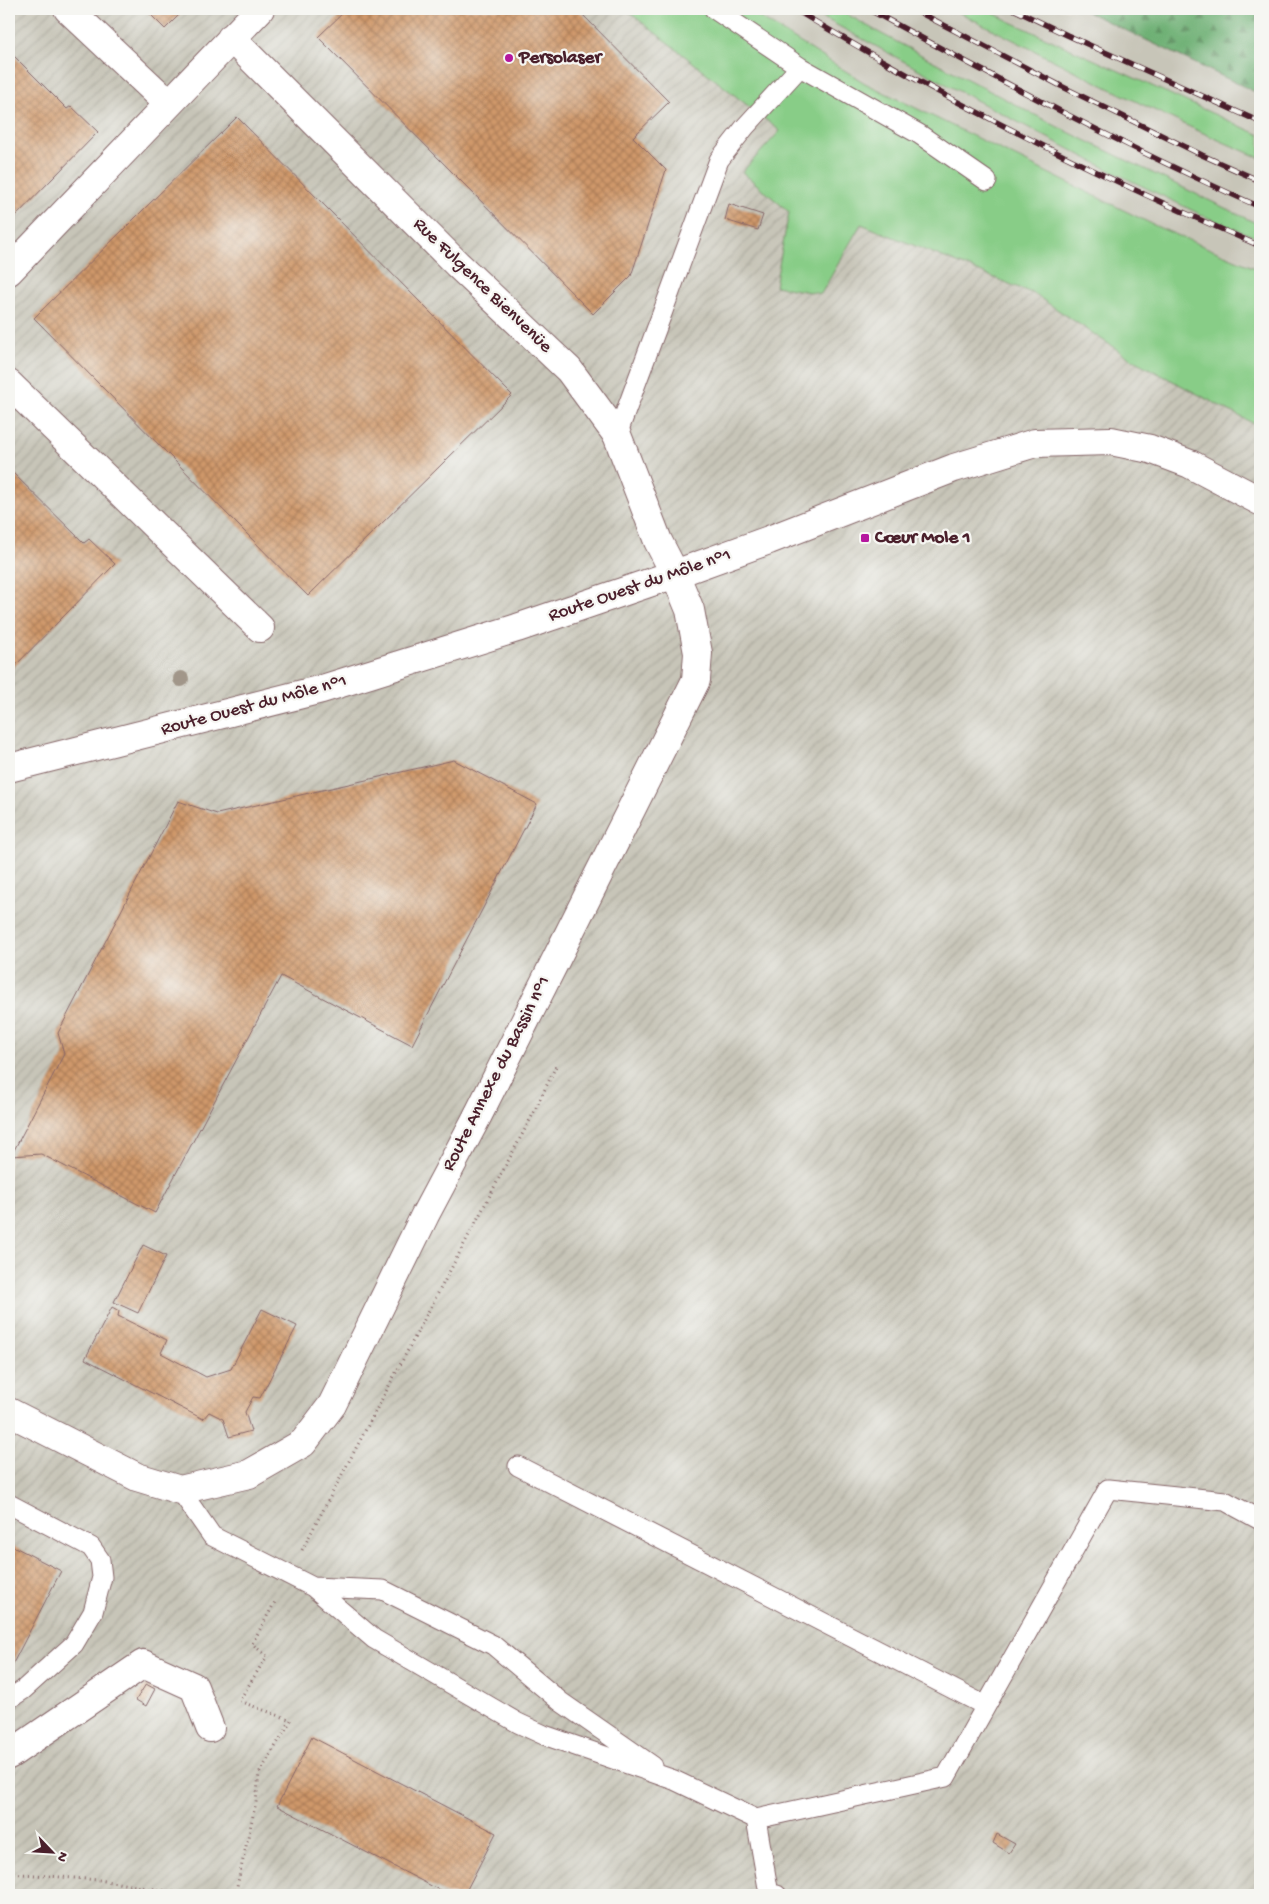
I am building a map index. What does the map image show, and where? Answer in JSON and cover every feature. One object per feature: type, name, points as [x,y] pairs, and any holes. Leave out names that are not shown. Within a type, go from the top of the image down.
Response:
[{"type":"street","points":[[68,9],[168,104]]},
{"type":"street","points":[[9,271],[260,9]]},
{"type":"street","name":"Rue Fulgence Bienvenüe","points":[[231,38],[457,264],[569,370],[617,435],[658,541],[675,574]]},
{"type":"street","points":[[9,384],[260,628]]},
{"type":"street","name":"Route Ouest du Môle n°1","points":[[9,768],[322,689],[517,628],[769,540],[954,468],[1035,443],[1111,441],[1150,449],[1190,464],[1260,501]]},
{"type":"street","name":"Route Annexe du Bassin n°1","points":[[180,1490],[249,1474],[303,1443],[332,1405],[425,1215],[476,1119],[696,680],[698,653],[690,610],[675,574]]},
{"type":"street","points":[[9,1412],[137,1477],[180,1490]]},
{"type":"street","points":[[9,1755],[143,1664],[194,1687],[210,1728]]},
{"type":"lane","points":[[714,9],[800,66],[918,134],[987,181]]},
{"type":"lane","points":[[617,435],[719,160],[745,127],[800,66]]},
{"type":"lane","points":[[518,1466],[986,1706]]},
{"type":"lane","points":[[180,1490],[212,1536],[313,1587],[374,1639],[518,1723],[674,1780],[756,1819],[946,1777],[1108,1489],[1225,1501],[1260,1520]]},
{"type":"lane","points":[[9,1504],[91,1547],[100,1560],[102,1577],[93,1612],[74,1644],[22,1690],[9,1699]]},
{"type":"lane","points":[[313,1587],[383,1590],[493,1645],[561,1702],[674,1780]]},
{"type":"lane","points":[[756,1819],[769,1894],[777,1895]]},
{"type":"path","points":[[235,1895],[255,1810],[259,1774],[291,1720],[239,1701],[267,1656],[252,1644],[533,1114],[556,1066]]},
{"type":"path","points":[[9,1873],[99,1880],[191,1895]]},
{"type":"shaded area","points":[[9,9],[654,9],[1260,314],[1260,1895],[9,1895]]},
{"type":"shaded area","points":[[654,9],[1081,9],[1260,94],[1260,314]]},
{"type":"green space","points":[[625,9],[746,9],[865,83],[1158,227],[1260,270],[1260,427],[1131,359],[1034,294],[861,224],[821,294],[775,286],[789,212],[742,172],[780,131]]},
{"type":"green space","points":[[807,9],[838,9],[1058,127],[1260,225],[1260,239],[1206,217],[1113,172]]},
{"type":"green space","points":[[952,9],[985,9],[1260,135],[1260,158],[1143,105]]},
{"type":"green space","points":[[1081,9],[1260,9],[1260,94],[1251,90]]},
{"type":"building","points":[[145,9],[185,9],[165,29]]},
{"type":"building","points":[[347,9],[577,9],[669,102],[633,137],[666,170],[631,276],[593,314],[318,37]]},
{"type":"building","points":[[9,51],[67,109],[71,106],[98,132],[9,223]]},
{"type":"building","points":[[237,117],[512,395],[308,596],[34,318]]},
{"type":"building","points":[[729,204],[763,215],[758,230],[725,220]]},
{"type":"building","points":[[9,469],[84,543],[89,539],[115,564],[9,672]]},
{"type":"building","points":[[454,760],[537,804],[412,1045],[281,976],[155,1213],[41,1154],[11,1156],[64,1054],[58,1033],[178,801],[217,814]]},
{"type":"building","points":[[143,1245],[166,1256],[138,1313],[114,1302]]},
{"type":"building","points":[[112,1307],[119,1311],[118,1316],[167,1340],[161,1353],[206,1377],[231,1369],[262,1309],[297,1326],[260,1398],[253,1397],[245,1412],[251,1431],[229,1437],[223,1419],[209,1412],[203,1419],[85,1359]]},
{"type":"building","points":[[9,1544],[61,1571],[9,1671]]},
{"type":"building","points":[[146,1684],[155,1689],[146,1706],[136,1700]]},
{"type":"building","points":[[312,1737],[496,1833],[464,1895],[449,1895],[277,1806]]},
{"type":"building","points":[[997,1834],[1015,1844],[1009,1853],[993,1843]]},
{"type":"railway","points":[[794,9],[955,101],[1118,182],[1260,246]]},
{"type":"railway","points":[[868,9],[1062,112],[1260,207]]},
{"type":"railway","points":[[913,9],[1061,86],[1202,155],[1260,181]]},
{"type":"railway","points":[[1013,9],[1260,122]]},
{"type":"place","name":"Persolaser","points":[[509,58]]},
{"type":"place","name":"Cœur Mole 1","points":[[865,538]]}]
